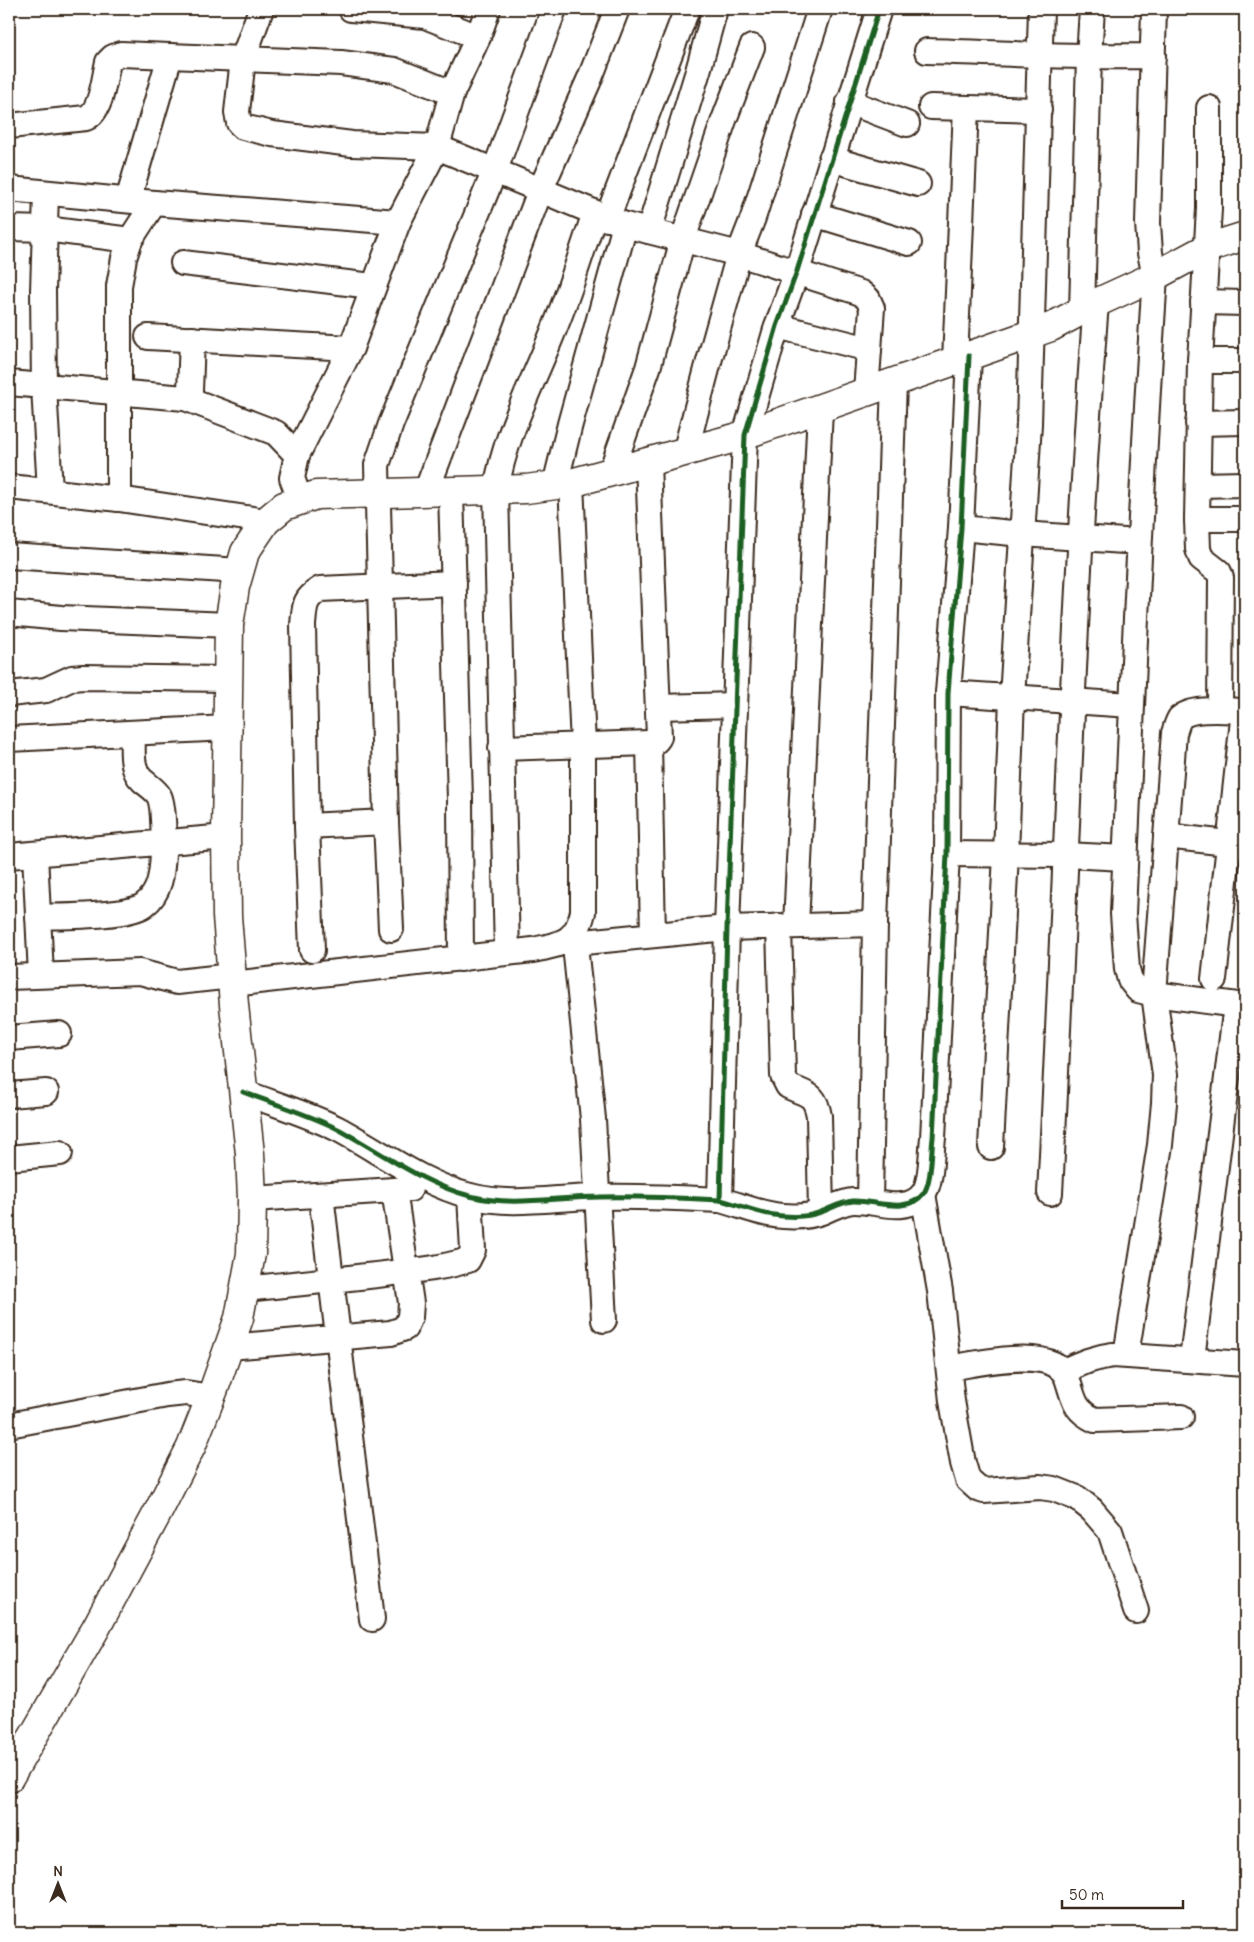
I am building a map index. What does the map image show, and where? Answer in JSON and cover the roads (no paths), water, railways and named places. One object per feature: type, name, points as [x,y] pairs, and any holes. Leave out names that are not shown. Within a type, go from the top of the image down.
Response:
[{"type":"main road","points":[[9,1778],[97,1626],[191,1447],[239,1318],[251,1254],[252,1199],[250,1154],[227,916],[226,837],[229,625],[245,552],[266,522],[284,506],[316,495],[526,489],[563,484],[685,453],[745,435],[1033,334],[1155,276],[1207,248],[1245,236]]},
{"type":"street","points":[[261,9],[244,59],[237,112],[239,123],[243,127],[272,134],[352,144],[437,147],[609,219],[739,254],[861,292],[868,299],[872,308],[866,392]]},
{"type":"street","points":[[351,9],[425,16],[478,37]]},
{"type":"street","points":[[300,500],[292,478],[297,455],[351,348],[372,286],[398,222],[437,147],[452,93],[478,37],[488,9]]},
{"type":"street","points":[[391,929],[386,822],[377,465],[391,424],[493,170],[554,9]]},
{"type":"street","points":[[461,959],[460,799],[454,583],[438,492],[540,191],[590,78],[617,9]]},
{"type":"street","points":[[506,953],[496,490],[500,462],[514,423],[554,332],[609,219],[687,9]]},
{"type":"street","points":[[649,231],[715,9]]},
{"type":"street","points":[[685,453],[739,254],[753,218],[820,9]]},
{"type":"street","points":[[720,1200],[727,928],[745,435],[777,326],[797,271],[879,9]]},
{"type":"street","points":[[991,1147],[1012,698],[1033,334],[1041,9]]},
{"type":"street","points":[[1050,1192],[1072,701],[1087,425],[1089,57],[1092,9]]},
{"type":"street","points":[[1154,9],[1148,223],[1150,253],[1155,276],[1131,705],[1123,914],[1127,969],[1130,980],[1138,990],[1154,994],[1241,1005],[1192,1359]]},
{"type":"street","points":[[611,472],[648,368],[683,239],[724,120],[752,47]]},
{"type":"street","points":[[927,51],[1089,57],[1153,56]]},
{"type":"street","points":[[9,126],[91,116],[98,107],[108,62],[110,59],[121,54],[341,63],[394,70],[452,93]]},
{"type":"street","points":[[128,200],[170,56]]},
{"type":"street","points":[[849,102],[907,124]]},
{"type":"street","points":[[931,107],[1039,110]]},
{"type":"street","points":[[243,1092],[335,1128],[412,1172],[443,1187],[470,1196],[512,1202],[597,1196],[720,1200],[766,1214],[796,1217],[821,1212],[844,1202],[906,1204],[915,1201],[923,1194],[928,1183],[932,1138],[947,854],[948,693],[962,528],[962,359],[966,108]]},
{"type":"street","points":[[1209,108],[1207,248],[1200,361],[1197,519],[1198,549],[1201,558],[1218,572],[1221,578],[1220,710]]},
{"type":"street","points":[[831,159],[918,184]]},
{"type":"street","points":[[9,189],[154,203],[398,222]]},
{"type":"street","points":[[46,193],[43,291],[44,387],[50,491]]},
{"type":"street","points":[[119,499],[119,286],[124,258],[130,240],[154,203]]},
{"type":"street","points":[[814,214],[909,243]]},
{"type":"street","points":[[604,1320],[593,1119],[574,939],[583,912],[583,745],[563,484],[570,424],[609,219]]},
{"type":"street","points":[[9,228],[46,229],[130,240]]},
{"type":"street","points":[[184,263],[372,286]]},
{"type":"street","points":[[1203,302],[1245,302]]},
{"type":"street","points":[[777,326],[869,349]]},
{"type":"street","points":[[148,337],[351,348]]},
{"type":"street","points":[[184,398],[187,397],[190,391],[192,339]]},
{"type":"street","points":[[1200,361],[1245,361]]},
{"type":"street","points":[[9,383],[184,398],[276,433],[297,455]]},
{"type":"street","points":[[870,1202],[875,924],[894,383]]},
{"type":"street","points":[[820,409],[788,926],[783,1076],[788,1086],[812,1097],[817,1104],[819,1116],[821,1212]]},
{"type":"street","points":[[1198,423],[1245,422]]},
{"type":"street","points":[[501,748],[649,743],[656,741],[659,737],[648,463]]},
{"type":"street","points":[[1198,485],[1245,484]]},
{"type":"street","points":[[9,487],[119,499],[266,522]]},
{"type":"street","points":[[1197,519],[1245,519]]},
{"type":"street","points":[[962,528],[1082,539],[1139,542]]},
{"type":"street","points":[[9,556],[240,571]]},
{"type":"street","points":[[312,950],[307,826],[303,625],[305,606],[309,596],[320,589],[454,583]]},
{"type":"street","points":[[9,612],[61,618],[229,625]]},
{"type":"street","points":[[9,694],[46,690],[65,681],[83,677],[228,679]]},
{"type":"street","points":[[948,693],[1131,705]]},
{"type":"street","points":[[658,707],[735,706]]},
{"type":"street","points":[[1126,1354],[1160,1145],[1164,1103],[1165,1075],[1154,994],[1174,733],[1179,719],[1188,713],[1220,710],[1244,711],[1238,844],[1214,979]]},
{"type":"street","points":[[9,739],[227,728]]},
{"type":"street","points":[[38,917],[106,914],[144,905],[160,882],[164,842],[159,796],[136,772],[133,733]]},
{"type":"street","points":[[649,743],[653,935]]},
{"type":"street","points":[[307,826],[386,822]]},
{"type":"street","points":[[1166,836],[1238,844]]},
{"type":"street","points":[[9,856],[226,837]]},
{"type":"street","points":[[35,854],[41,976]]},
{"type":"street","points":[[947,854],[1066,855],[1126,858]]},
{"type":"street","points":[[9,977],[140,972],[177,982],[232,980],[461,959],[561,944],[574,939],[653,935],[727,928],[875,924]]},
{"type":"street","points":[[9,1038],[59,1034]]},
{"type":"street","points":[[9,1095],[46,1092]]},
{"type":"street","points":[[9,1158],[60,1153]]},
{"type":"street","points":[[252,1199],[443,1187]]},
{"type":"street","points":[[229,1347],[338,1339],[391,1333],[405,1328],[410,1317],[411,1303],[394,1190]]},
{"type":"street","points":[[923,1194],[940,1291],[963,1462],[968,1480],[978,1489],[984,1491],[1040,1487],[1054,1488],[1077,1498],[1092,1510],[1110,1531],[1136,1610]]},
{"type":"street","points":[[321,1195],[372,1619]]},
{"type":"street","points":[[244,1289],[331,1281],[455,1264],[468,1260],[473,1250],[470,1196]]},
{"type":"street","points":[[1064,1371],[1098,1356],[1126,1354],[1245,1364]]},
{"type":"street","points":[[949,1368],[1011,1358],[1037,1359],[1054,1364],[1064,1371],[1076,1405],[1083,1415],[1095,1420],[1181,1417]]},
{"type":"street","points":[[9,1425],[167,1395],[186,1394],[211,1397]]}]
